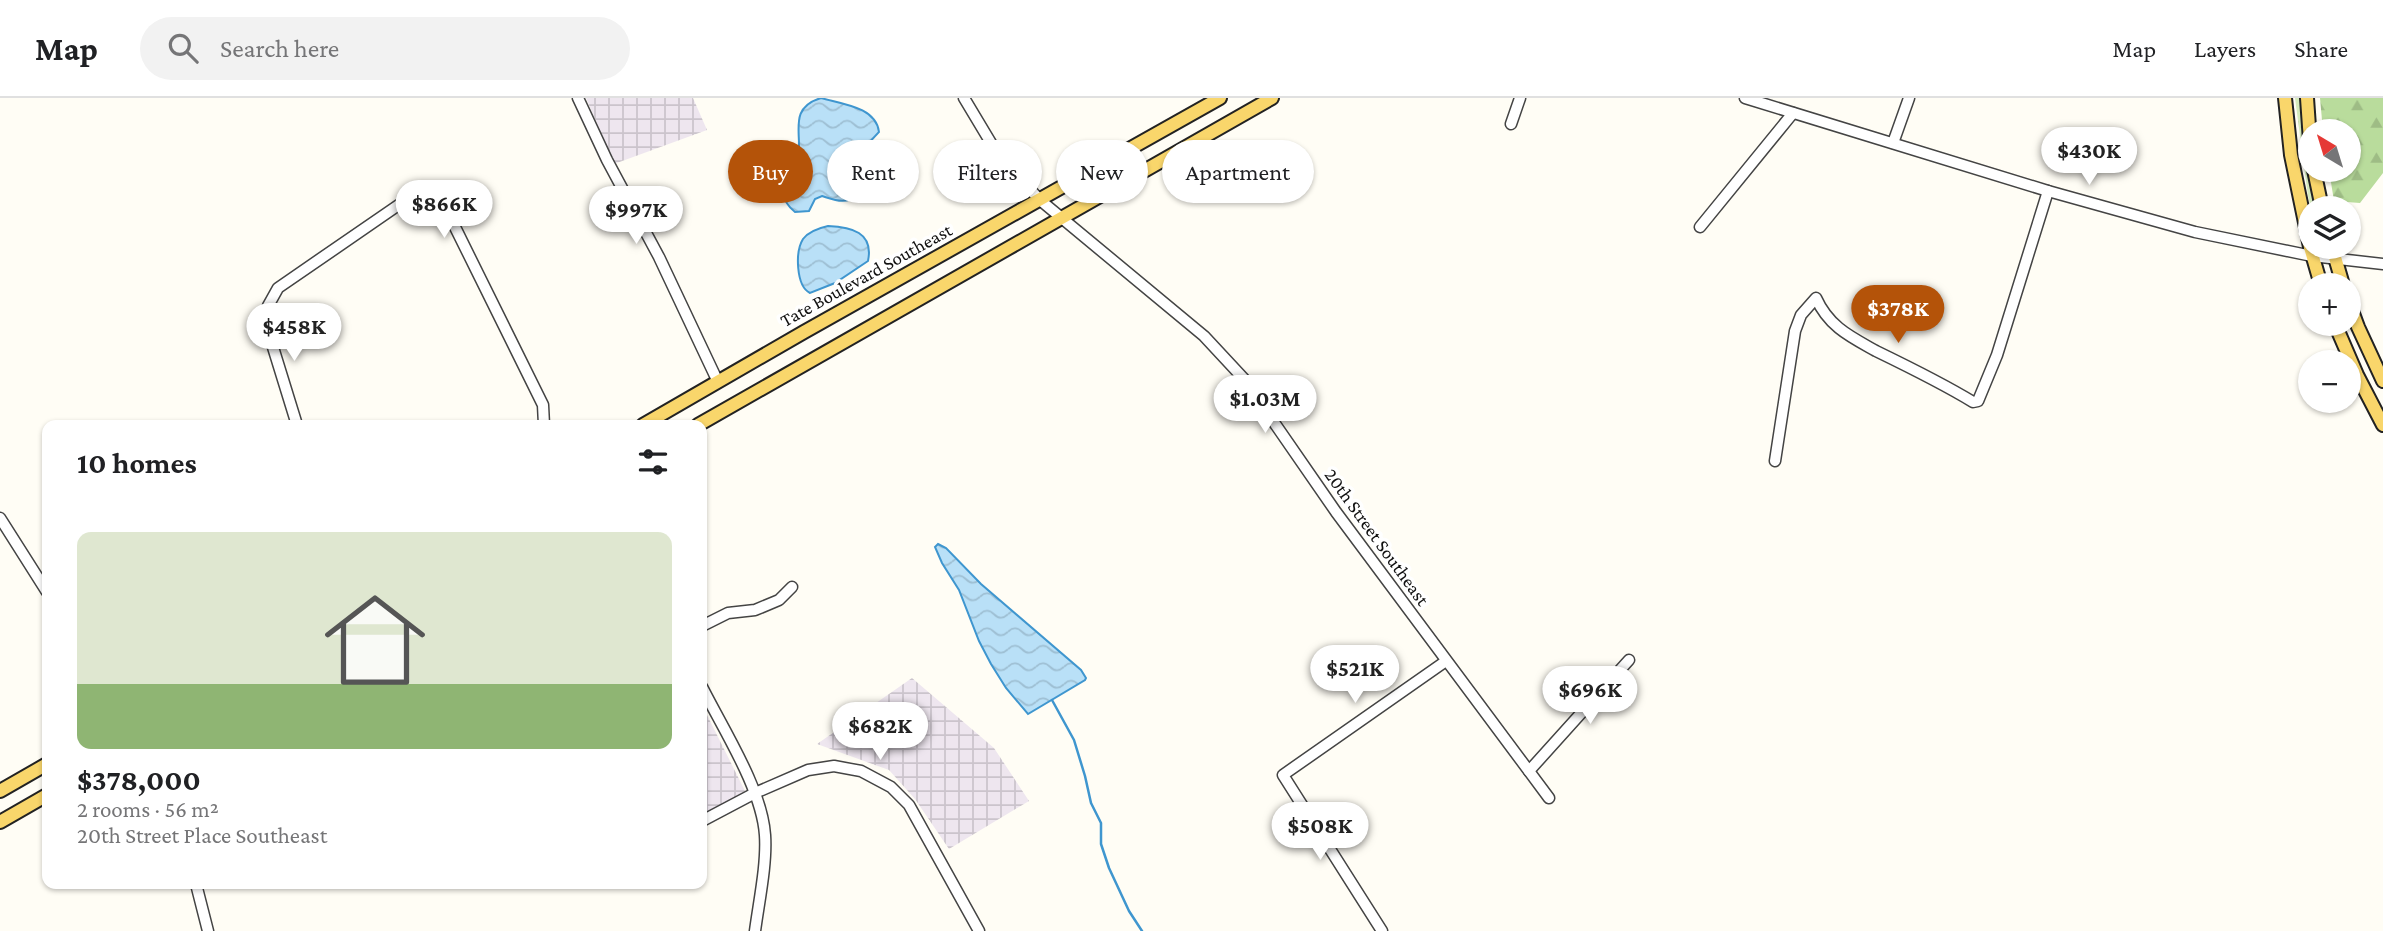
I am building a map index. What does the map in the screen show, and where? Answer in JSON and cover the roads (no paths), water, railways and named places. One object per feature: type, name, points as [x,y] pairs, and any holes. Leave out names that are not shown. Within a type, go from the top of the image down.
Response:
[{"type":"main road","name":"Tate Boulevard Southeast","points":[[1042,199],[1220,98]]},
{"type":"main road","points":[[707,420],[1272,98]]},
{"type":"main road","points":[[2286,98],[2291,155],[2300,196]]},
{"type":"main road","points":[[2306,98],[2308,119]]},
{"type":"main road","name":"Tate Boulevard Southeast","points":[[652,420],[1035,203]]},
{"type":"main road","points":[[2361,330],[2383,381]]},
{"type":"main road","points":[[2340,336],[2383,425]]},
{"type":"main road","points":[[0,791],[42,767]]},
{"type":"main road","points":[[0,822],[42,798]]},
{"type":"street","points":[[579,98],[607,160],[659,257],[718,382]]},
{"type":"street","name":"20th Street Southeast","points":[[964,98],[989,140]]},
{"type":"street","points":[[1511,124],[1520,98]]},
{"type":"street","points":[[1745,98],[2048,191],[2195,232],[2298,248]]},
{"type":"street","points":[[1893,143],[1909,98]]},
{"type":"street","points":[[1700,227],[1793,113]]},
{"type":"street","points":[[1775,461],[1794,331],[1801,315],[1816,298],[1828,319],[1855,341],[1973,402],[1979,401],[1997,355],[2048,191]]},
{"type":"street","points":[[295,420],[268,331],[270,300],[287,280],[400,204],[415,199],[432,202],[452,221],[543,405],[544,420]]},
{"type":"street","name":"20th Street Southeast","points":[[1042,202],[1204,337],[1234,366],[1336,512],[1549,797]]},
{"type":"street","points":[[2360,259],[2383,264]]},
{"type":"street","points":[[0,518],[42,584]]},
{"type":"street","points":[[707,624],[728,613],[755,610],[779,600],[792,587]]},
{"type":"street","points":[[1529,771],[1629,660]]},
{"type":"street","points":[[1382,931],[1283,775],[1446,661]]},
{"type":"street","points":[[707,697],[755,793],[763,819],[765,836],[755,931]]},
{"type":"street","points":[[707,818],[792,776],[821,766],[848,768],[880,779],[900,796],[916,816],[979,931]]},
{"type":"street","points":[[197,889],[208,931]]},
{"type":"water","points":[[821,98],[857,108],[872,117],[879,132],[872,140],[827,140],[827,197],[822,196],[813,203],[813,140],[799,140],[800,115],[810,103]]},
{"type":"water","points":[[787,203],[813,203],[809,211],[795,212]]},
{"type":"water","points":[[828,226],[852,230],[864,237],[868,243],[868,261],[835,283],[810,293],[802,283],[798,268],[800,245],[808,234]]},
{"type":"water","points":[[938,544],[946,548],[981,584],[1081,670],[1085,680],[1028,714],[1006,688],[991,664],[959,590],[942,563],[935,547]]},
{"type":"waterway","points":[[1052,700],[1074,740],[1091,803],[1101,823],[1101,844],[1109,868],[1129,911],[1142,931]]}]
